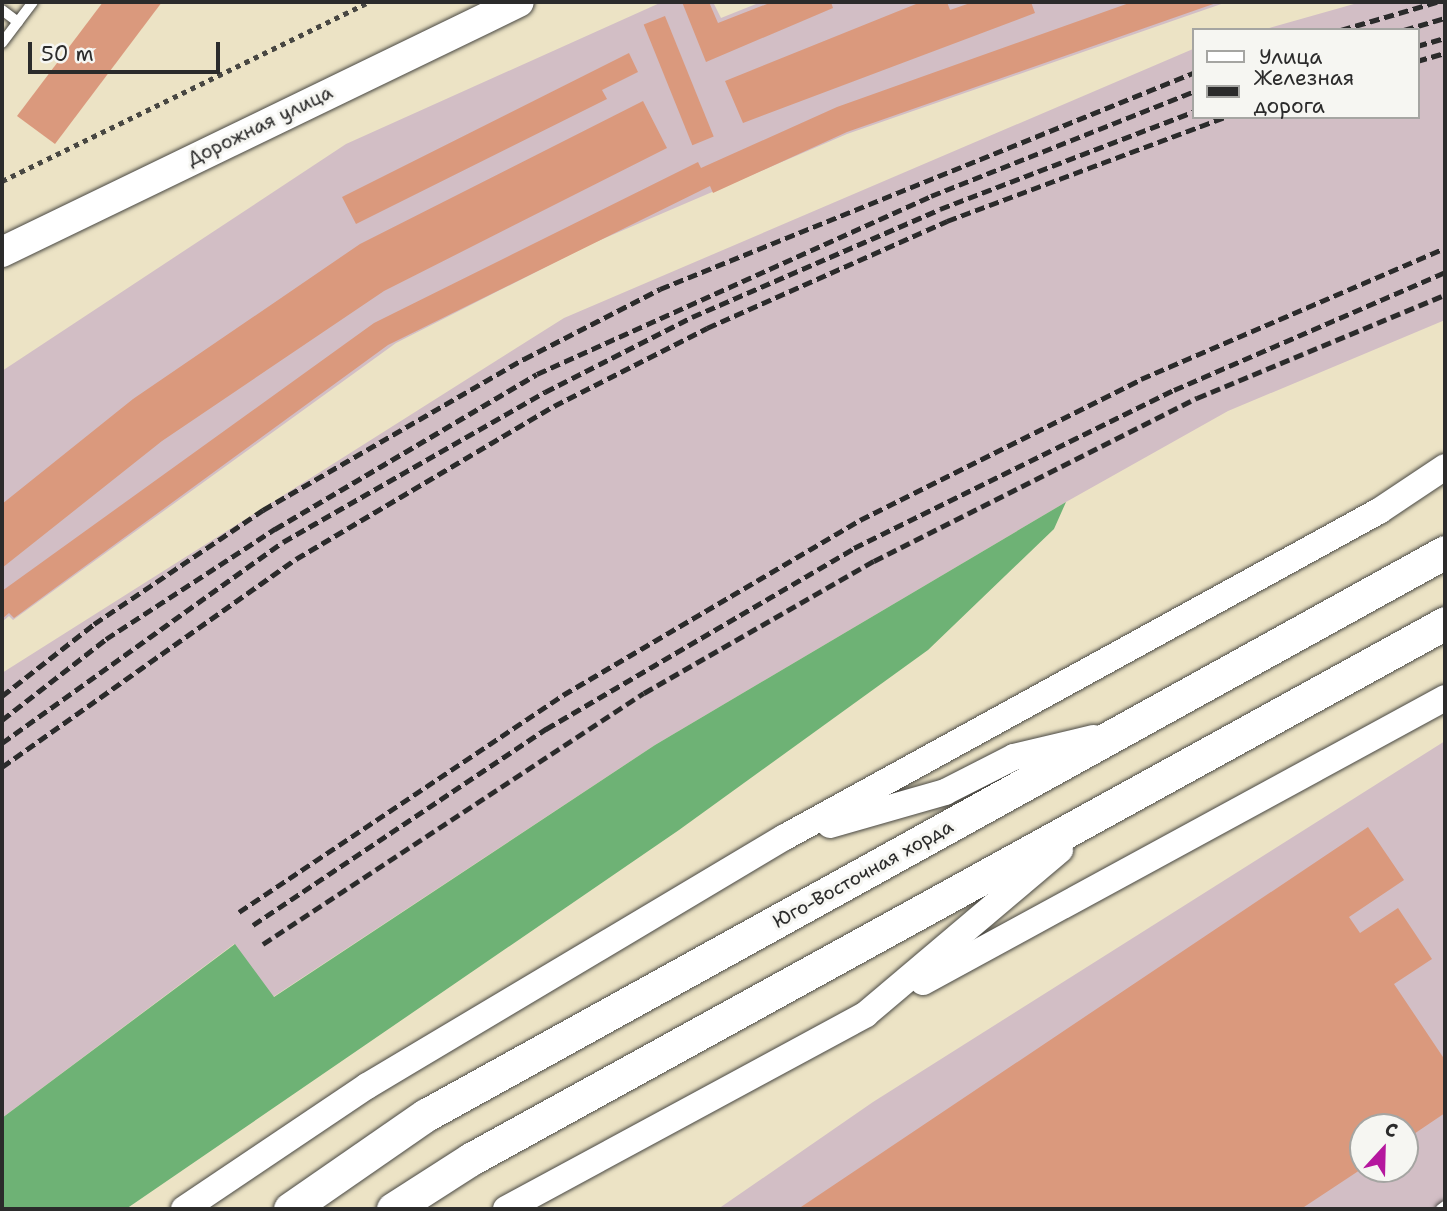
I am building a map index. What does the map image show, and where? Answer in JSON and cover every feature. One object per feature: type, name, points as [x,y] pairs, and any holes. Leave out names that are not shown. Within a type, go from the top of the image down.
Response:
[{"type":"main road","name":"Дорожная улица","points":[[2,252],[519,2]]},
{"type":"main road","name":"Юго-Восточная хорда","points":[[289,1209],[426,1115],[1445,552]]},
{"type":"main road","points":[[393,1209],[471,1158],[1151,788],[1445,623]]},
{"type":"street","points":[[184,1209],[367,1086],[785,837],[1378,511],[1445,467]]},
{"type":"street","points":[[506,1209],[1445,698]]},
{"type":"street","points":[[785,837],[945,792],[1014,757],[1116,733]]},
{"type":"street","points":[[866,1014],[1032,869],[1151,788]]},
{"type":"lane","points":[[2,43],[33,2]]},
{"type":"lane","points":[[2,10],[18,22]]},
{"type":"path","points":[[2,181],[369,2]]},
{"type":"shaded area","points":[[662,2],[713,2],[721,18],[761,2],[1227,2],[847,134],[591,244],[396,343],[13,620],[9,616],[2,622],[2,371],[346,144]]},
{"type":"shaded area","points":[[1361,2],[1445,2],[1445,320],[1228,411],[1066,502],[655,745],[273,997],[234,944],[2,1118],[2,673],[564,318],[1192,49],[1192,119],[1419,119],[1419,28],[1269,28]]},
{"type":"shaded area","points":[[1445,741],[1445,1209],[718,1209],[873,1102]]},
{"type":"green space","points":[[1066,502],[1054,529],[928,650],[679,830],[126,1209],[2,1209],[2,1118],[235,944],[274,997],[655,745]]},
{"type":"building","points":[[103,2],[162,2],[55,144],[17,116]]},
{"type":"building","points":[[682,2],[709,2],[718,23],[772,2],[831,2],[833,8],[706,62]]},
{"type":"building","points":[[921,2],[947,2],[950,10],[973,2],[1031,2],[1035,13],[743,123],[725,81]]},
{"type":"building","points":[[1132,2],[1219,2],[847,132],[713,193],[710,186],[388,345],[14,618],[9,613],[2,619],[2,591],[374,323],[698,162],[701,168],[837,107]]},
{"type":"building","points":[[665,16],[714,137],[692,145],[644,25]]},
{"type":"building","points":[[629,53],[638,72],[602,90],[607,99],[356,224],[342,197]]},
{"type":"building","points":[[643,101],[667,148],[384,291],[162,441],[2,568],[2,504],[133,399],[360,244]]},
{"type":"building","points":[[1368,827],[1404,880],[1349,917],[1360,933],[1398,908],[1432,959],[1394,984],[1445,1060],[1445,1113],[1419,1131],[1419,1113],[1349,1113],[1349,1177],[1301,1209],[798,1209]]},
{"type":"railway","points":[[1348,28],[1437,2]]},
{"type":"railway","points":[[1411,28],[1445,18]]},
{"type":"railway","points":[[1419,45],[1445,38]]},
{"type":"railway","points":[[1419,60],[1445,53]]},
{"type":"railway","points":[[2,696],[94,624],[263,510],[524,359],[660,289],[1192,73]]},
{"type":"railway","points":[[2,720],[106,639],[275,529],[537,374],[931,196],[1192,92]]},
{"type":"railway","points":[[2,743],[283,542],[545,392],[692,317],[940,209],[1192,112]]},
{"type":"railway","points":[[2,767],[296,559],[554,406],[707,328],[947,221],[1220,119]]},
{"type":"railway","points":[[239,912],[563,695],[860,520],[1141,379],[1445,248]]},
{"type":"railway","points":[[253,925],[546,729],[854,548],[1174,390],[1445,272]]},
{"type":"railway","points":[[263,944],[644,693],[874,561],[1197,398],[1445,295]]}]
